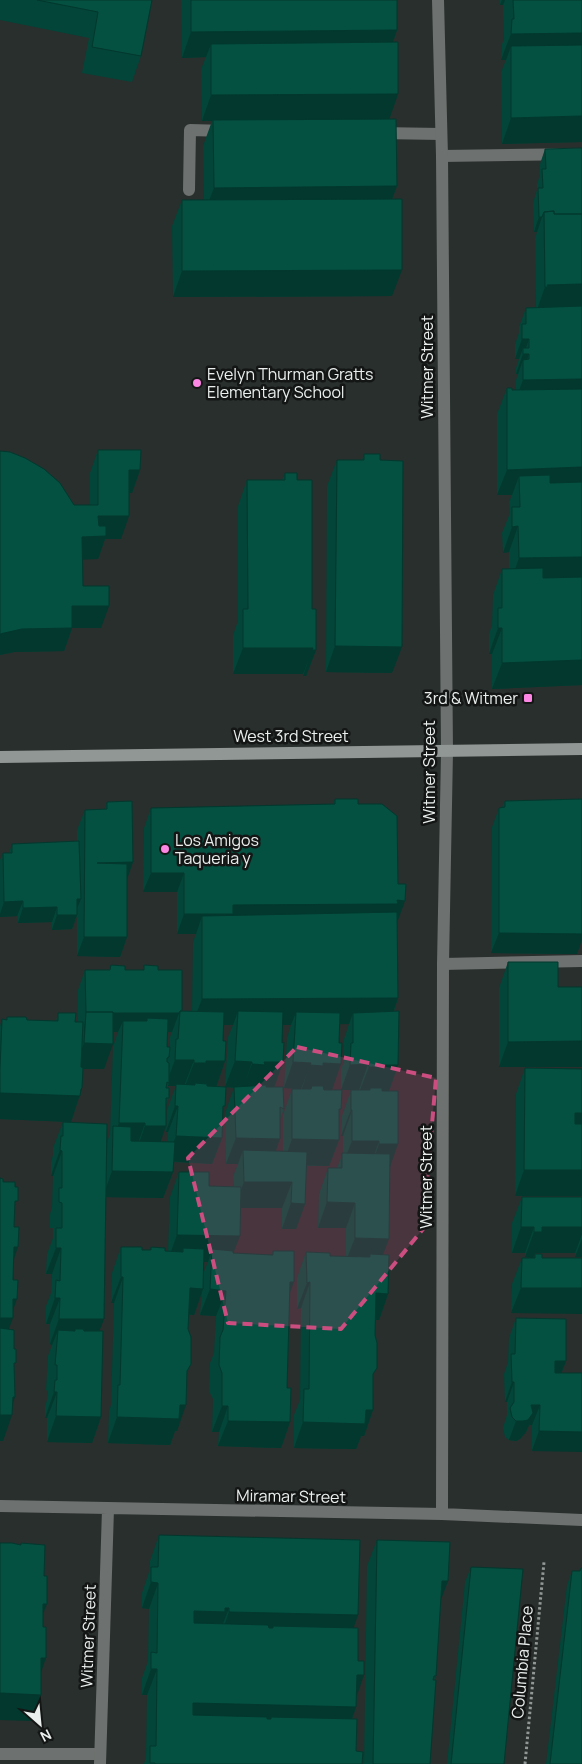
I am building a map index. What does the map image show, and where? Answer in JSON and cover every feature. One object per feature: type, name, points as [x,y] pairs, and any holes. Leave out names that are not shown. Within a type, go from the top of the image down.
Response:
[{"type":"main road","name":"West 3rd Street","points":[[0,757],[582,749]]},
{"type":"street","name":"Witmer Street","points":[[438,0],[442,156],[447,752],[443,964],[442,1514]]},
{"type":"street","points":[[189,190],[190,130],[238,131]]},
{"type":"street","points":[[366,133],[441,134]]},
{"type":"street","points":[[442,156],[582,154]]},
{"type":"street","points":[[443,964],[582,961]]},
{"type":"street","name":"Miramar Street","points":[[0,1506],[442,1514],[582,1520]]},
{"type":"street","name":"Witmer Street","points":[[100,1759],[108,1509]]},
{"type":"street","points":[[0,1754],[100,1759]]},
{"type":"path","name":"Columbia Place","points":[[525,1764],[544,1562]]},
{"type":"highlighted area","points":[[297,1047],[436,1078],[423,1229],[341,1329],[228,1323],[188,1158]]},
{"type":"building","points":[[37,0],[152,0],[141,56],[92,47],[98,12]]},
{"type":"building","points":[[191,0],[397,0],[397,30],[191,32]]},
{"type":"building","points":[[513,0],[582,0],[582,33],[511,34],[512,19],[514,19]]},
{"type":"building","points":[[398,42],[398,94],[211,95],[211,44]]},
{"type":"building","points":[[582,45],[582,116],[511,118],[511,46]]},
{"type":"building","points":[[396,119],[397,186],[214,188],[213,120]]},
{"type":"building","points":[[582,148],[582,214],[554,214],[554,211],[544,212],[542,217],[539,217],[538,188],[543,188],[542,169],[546,169],[545,149]]},
{"type":"building","points":[[402,199],[402,270],[182,271],[182,200]]},
{"type":"building","points":[[554,211],[554,214],[582,214],[582,284],[547,285],[548,287],[545,287],[544,212]]},
{"type":"building","points":[[582,306],[582,379],[523,380],[523,360],[529,359],[529,354],[523,354],[523,348],[529,348],[529,339],[522,339],[522,324],[526,324],[526,308]]},
{"type":"building","points":[[507,388],[512,388],[512,390],[582,389],[582,467],[507,470]]},
{"type":"building","points":[[98,450],[141,450],[140,470],[129,470],[129,516],[98,516],[99,526],[106,526],[106,536],[82,537],[83,586],[109,586],[109,606],[72,606],[72,628],[22,629],[0,634],[0,451],[10,452],[25,458],[44,469],[60,483],[74,505],[98,505]]},
{"type":"building","points":[[364,454],[380,454],[380,460],[403,461],[402,647],[335,646],[337,460],[364,460]]},
{"type":"building","points":[[285,473],[297,473],[297,480],[312,480],[312,609],[316,609],[316,650],[312,650],[313,648],[243,648],[243,609],[248,609],[247,480],[285,480]]},
{"type":"building","points":[[550,475],[550,483],[582,482],[582,557],[519,558],[518,526],[512,527],[512,507],[520,507],[519,476]]},
{"type":"building","points":[[543,568],[543,578],[582,577],[582,660],[502,663],[502,628],[498,628],[498,608],[502,608],[502,569]]},
{"type":"building","points":[[335,799],[358,799],[358,804],[382,804],[397,816],[398,884],[406,884],[405,901],[397,900],[398,904],[233,905],[233,914],[184,914],[184,873],[151,873],[151,808],[335,804]]},
{"type":"building","points":[[582,799],[582,934],[499,933],[499,808],[505,807],[505,801]]},
{"type":"building","points":[[132,801],[133,862],[97,863],[127,864],[127,937],[84,937],[85,810],[107,809],[107,802]]},
{"type":"building","points":[[79,841],[81,899],[77,899],[77,915],[57,915],[57,907],[23,908],[23,901],[4,902],[3,853],[12,853],[12,844]]},
{"type":"building","points":[[397,912],[398,998],[202,999],[202,916]]},
{"type":"building","points":[[508,962],[558,962],[558,987],[582,987],[582,1041],[508,1042]]},
{"type":"building","points":[[111,965],[125,966],[125,970],[144,970],[144,965],[158,966],[158,970],[182,970],[182,1011],[179,1013],[86,1012],[85,970],[110,970]]},
{"type":"building","points":[[180,1011],[224,1012],[223,1041],[226,1041],[225,1061],[194,1063],[194,1060],[175,1060]]},
{"type":"building","points":[[238,1011],[283,1012],[283,1062],[264,1062],[265,1065],[235,1061]]},
{"type":"building","points":[[399,1011],[398,1065],[369,1067],[368,1064],[350,1065],[351,1043],[353,1043],[353,1013]]},
{"type":"building","points":[[86,1012],[113,1012],[113,1044],[84,1043]]},
{"type":"building","points":[[296,1012],[340,1013],[339,1043],[342,1043],[341,1064],[323,1063],[323,1066],[293,1062]]},
{"type":"building","points":[[58,1013],[76,1013],[75,1022],[83,1022],[81,1067],[83,1068],[80,1096],[0,1093],[2,1019],[7,1020],[7,1017],[26,1017],[27,1020],[58,1021]]},
{"type":"building","points":[[147,1018],[168,1019],[167,1047],[170,1047],[169,1057],[167,1058],[169,1063],[169,1083],[167,1082],[166,1088],[169,1088],[169,1098],[166,1098],[166,1126],[145,1126],[145,1123],[119,1123],[123,1021],[147,1021]]},
{"type":"building","points":[[525,1068],[582,1069],[582,1113],[575,1113],[575,1124],[582,1124],[582,1170],[524,1170]]},
{"type":"building","points":[[195,1083],[226,1087],[225,1106],[223,1106],[222,1138],[176,1136],[178,1106],[175,1106],[176,1084],[195,1085]]},
{"type":"building","points":[[266,1085],[266,1087],[283,1087],[284,1109],[280,1107],[280,1139],[236,1138],[234,1087]]},
{"type":"building","points":[[312,1086],[323,1086],[324,1090],[342,1090],[341,1109],[339,1109],[339,1140],[292,1139],[292,1089],[311,1089]]},
{"type":"building","points":[[370,1088],[382,1088],[382,1091],[398,1091],[398,1144],[379,1144],[379,1141],[352,1141],[351,1090],[370,1090]]},
{"type":"building","points":[[63,1122],[107,1124],[104,1319],[59,1319],[60,1298],[55,1298],[56,1280],[60,1281],[61,1248],[56,1248],[56,1228],[62,1228],[62,1203],[59,1202],[59,1188],[62,1188],[62,1151],[60,1150]]},
{"type":"building","points":[[113,1126],[131,1127],[131,1141],[175,1142],[173,1172],[112,1171]]},
{"type":"building","points":[[243,1150],[307,1152],[305,1204],[291,1203],[292,1182],[244,1182]]},
{"type":"building","points":[[342,1153],[390,1154],[389,1239],[355,1238],[355,1203],[327,1202],[328,1168],[342,1168]]},
{"type":"building","points":[[179,1172],[209,1172],[209,1186],[241,1187],[240,1236],[177,1235]]},
{"type":"building","points":[[0,1178],[3,1179],[3,1182],[15,1182],[15,1187],[18,1187],[18,1201],[15,1201],[14,1227],[19,1227],[18,1247],[14,1247],[13,1280],[18,1280],[17,1299],[13,1299],[13,1318],[0,1318]]},
{"type":"building","points":[[522,1197],[582,1197],[582,1227],[542,1227],[542,1232],[534,1232],[534,1227],[521,1227]]},
{"type":"building","points":[[121,1247],[142,1247],[142,1250],[151,1250],[151,1247],[165,1248],[165,1251],[183,1252],[183,1248],[204,1249],[203,1289],[190,1288],[188,1329],[191,1337],[191,1364],[187,1371],[186,1405],[180,1405],[179,1419],[117,1417],[118,1385],[120,1385],[123,1277],[121,1277]]},
{"type":"building","points":[[212,1249],[233,1251],[233,1253],[273,1255],[273,1251],[294,1251],[294,1282],[290,1282],[287,1388],[291,1388],[290,1422],[228,1421],[228,1406],[222,1406],[222,1373],[219,1365],[220,1337],[223,1330],[226,1291],[210,1289]]},
{"type":"building","points":[[306,1252],[330,1253],[330,1256],[370,1257],[370,1254],[389,1255],[388,1294],[376,1293],[375,1335],[377,1343],[377,1368],[373,1374],[373,1410],[366,1410],[365,1424],[303,1422],[304,1389],[309,1389],[310,1282],[307,1283]]},
{"type":"building","points":[[535,1254],[542,1254],[542,1258],[582,1258],[582,1288],[521,1288],[522,1258],[535,1258]]},
{"type":"building","points":[[516,1318],[566,1319],[566,1361],[555,1361],[555,1373],[582,1373],[582,1432],[539,1431],[540,1405],[531,1405],[533,1413],[528,1420],[516,1421],[512,1417],[510,1408],[514,1402],[514,1382],[512,1382],[511,1354],[515,1354]]},
{"type":"building","points":[[0,1328],[14,1330],[16,1363],[14,1363],[15,1397],[13,1397],[12,1415],[0,1415]]},
{"type":"building","points":[[75,1329],[103,1331],[101,1417],[56,1416],[57,1392],[54,1392],[55,1380],[57,1380],[57,1365],[55,1365],[58,1330],[75,1331]]},
{"type":"building","points":[[159,1535],[360,1540],[358,1615],[229,1612],[229,1608],[225,1608],[225,1612],[194,1611],[194,1623],[268,1625],[269,1628],[273,1628],[273,1626],[358,1628],[358,1661],[364,1661],[364,1675],[357,1675],[356,1707],[193,1703],[193,1715],[267,1717],[267,1719],[271,1719],[271,1717],[357,1719],[356,1751],[363,1752],[362,1764],[150,1763],[150,1746],[156,1746],[157,1669],[151,1669],[151,1652],[157,1653],[158,1583],[151,1582],[151,1567],[158,1567]]},
{"type":"building","points":[[377,1540],[450,1542],[448,1581],[442,1581],[436,1676],[434,1676],[433,1680],[436,1680],[430,1764],[373,1764]]},
{"type":"building","points":[[0,1543],[45,1545],[44,1576],[47,1576],[47,1604],[43,1604],[43,1627],[46,1627],[46,1658],[41,1658],[41,1695],[0,1693]]},
{"type":"building","points":[[471,1567],[523,1569],[504,1764],[451,1764]]},
{"type":"building","points":[[581,1568],[582,1764],[550,1764],[572,1571],[580,1571]]},
{"type":"place","name":"Evelyn Thurman Gratts Elementary School","points":[[197,383]]},
{"type":"place","name":"3rd & Witmer","points":[[528,698]]},
{"type":"place","name":"Los Amigos Taqueria y","points":[[165,849]]}]
